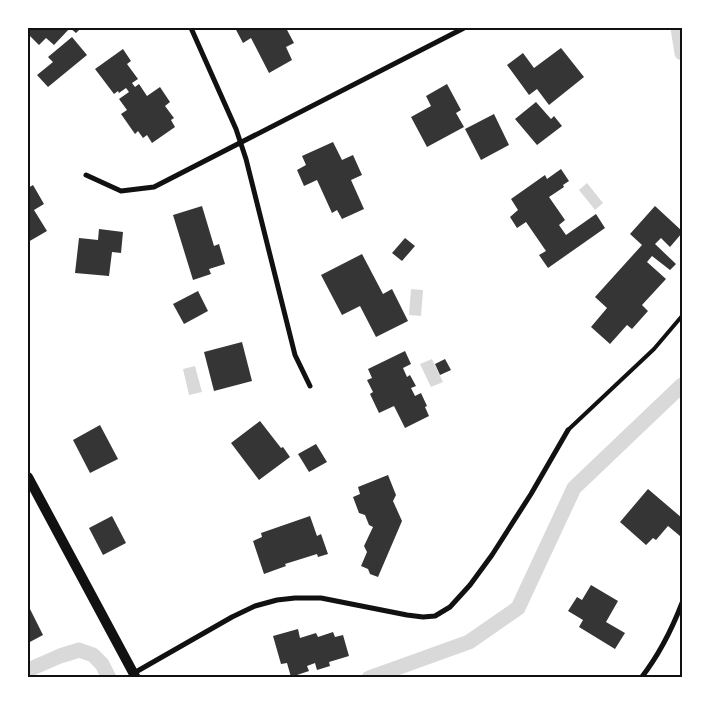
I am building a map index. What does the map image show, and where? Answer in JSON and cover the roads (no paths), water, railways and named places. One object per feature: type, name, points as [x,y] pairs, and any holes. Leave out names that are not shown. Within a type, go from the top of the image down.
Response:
[{"type":"main road","points":[[28,476],[135,675]]},
{"type":"street","points":[[192,28],[241,142],[295,355],[310,386]]},
{"type":"street","points":[[86,175],[121,191],[154,187],[464,28]]},
{"type":"street","points":[[135,675],[232,618],[255,606],[276,600],[321,598],[407,615],[435,616],[450,607],[476,578],[531,494],[568,430]]},
{"type":"street","points":[[641,678],[661,648],[682,603]]},
{"type":"lane","points":[[568,430],[654,349],[682,316]]},
{"type":"waterway","points":[[678,28],[682,53]]},
{"type":"waterway","points":[[369,678],[469,642],[518,608],[574,488],[682,385]]},
{"type":"waterway","points":[[28,670],[79,650],[93,655],[102,664],[109,678]]}]
